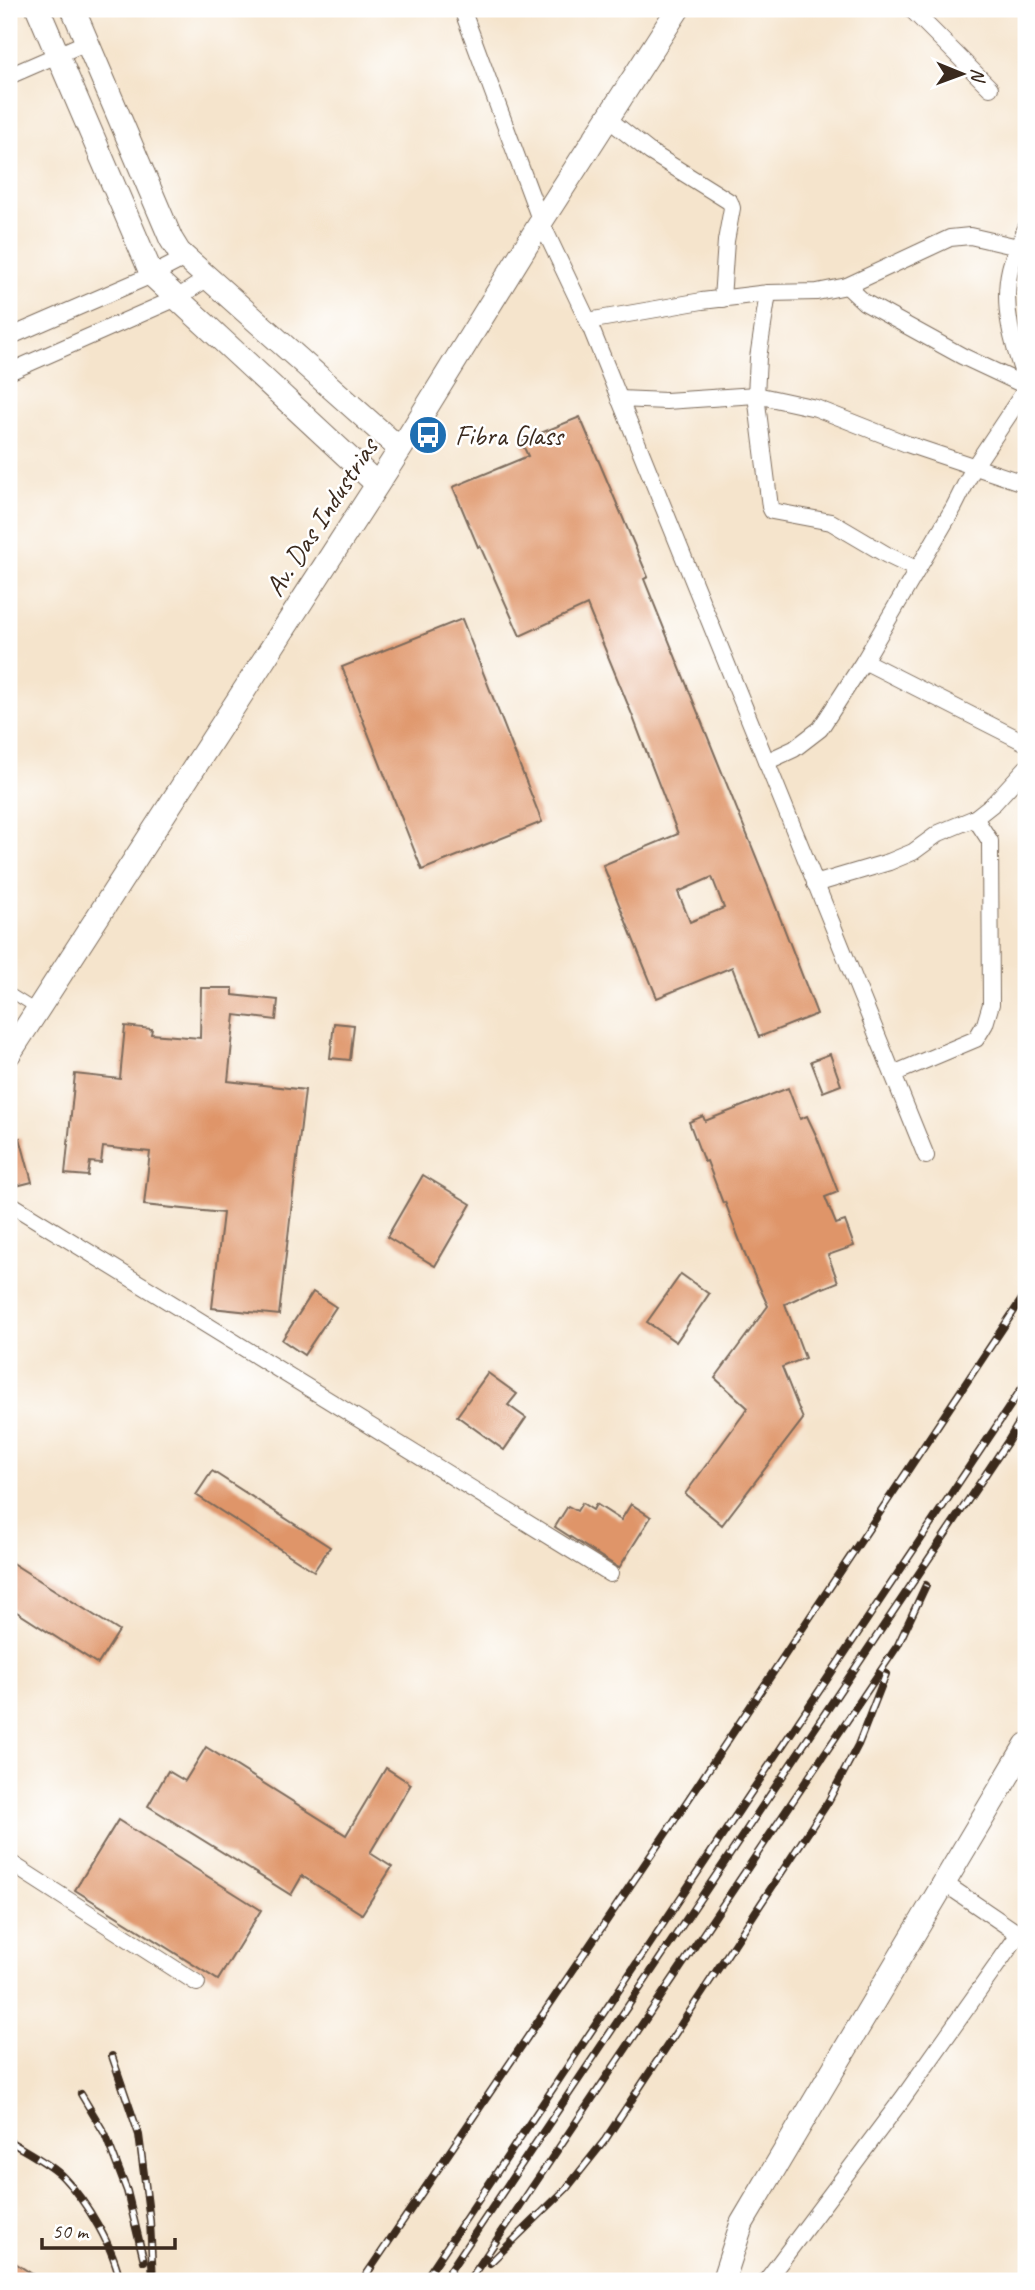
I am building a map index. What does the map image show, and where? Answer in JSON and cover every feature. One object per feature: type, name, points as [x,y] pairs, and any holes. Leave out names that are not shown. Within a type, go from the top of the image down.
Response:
[{"type":"street","points":[[38,9],[152,275],[377,484]]},
{"type":"street","points":[[73,9],[171,239],[186,258],[400,449]]},
{"type":"street","points":[[462,9],[541,222],[588,321],[926,1156]]},
{"type":"street","name":"Av. Das Industrias","points":[[9,1054],[400,449],[678,9]]},
{"type":"street","points":[[911,9],[990,88]]},
{"type":"street","points":[[9,76],[87,42]]},
{"type":"street","points":[[607,118],[650,152],[730,202],[732,208],[726,241],[722,299]]},
{"type":"street","points":[[1026,228],[1022,249],[1010,270],[1008,301],[1012,343],[1026,386]]},
{"type":"street","points":[[588,321],[722,299],[768,293],[817,292],[847,286],[950,238],[970,236],[1022,249]]},
{"type":"street","points":[[9,337],[186,258]]},
{"type":"street","points":[[9,372],[177,298],[208,278]]},
{"type":"street","points":[[847,286],[876,309],[962,356],[1026,386]]},
{"type":"street","points":[[768,293],[758,358],[756,395],[765,475],[772,510],[831,522],[916,569]]},
{"type":"street","points":[[766,762],[794,749],[820,729],[864,661],[954,507],[974,467],[1026,386]]},
{"type":"street","points":[[619,399],[666,401],[756,395],[816,408],[906,444],[1026,484]]},
{"type":"street","points":[[864,661],[1026,743]]},
{"type":"street","points":[[815,884],[889,862],[913,852],[939,833],[975,818],[994,803],[1026,768]]},
{"type":"street","points":[[893,1074],[976,1039],[985,1024],[992,993],[990,841],[975,818]]},
{"type":"street","points":[[9,1203],[610,1574]]},
{"type":"street","points":[[723,2281],[741,2222],[1026,1745]]},
{"type":"street","points":[[9,1862],[197,1983]]},
{"type":"street","points":[[766,2281],[1023,1932],[944,1883]]},
{"type":"lane","points":[[9,992],[37,1010]]},
{"type":"building","points":[[580,417],[648,577],[644,579],[817,1014],[759,1037],[732,967],[657,998],[603,865],[678,834],[631,712],[587,605],[520,636],[453,487],[528,456],[521,441]],"holes":[[[712,877],[724,908],[690,922],[678,892]]]},
{"type":"building","points":[[462,619],[542,822],[422,870],[342,667]]},
{"type":"building","points":[[201,988],[233,988],[233,995],[278,1000],[276,1020],[235,1015],[228,1081],[305,1090],[279,1315],[212,1308],[223,1213],[144,1205],[150,1152],[103,1147],[101,1163],[90,1162],[88,1176],[65,1174],[75,1074],[120,1079],[125,1026],[152,1029],[151,1034],[200,1038]]},
{"type":"building","points":[[334,1023],[354,1025],[350,1060],[330,1058]]},
{"type":"building","points":[[830,1054],[841,1085],[823,1092],[811,1061]]},
{"type":"building","points":[[788,1088],[800,1119],[807,1116],[838,1192],[825,1197],[836,1224],[845,1221],[854,1246],[828,1255],[838,1282],[785,1304],[805,1358],[782,1367],[803,1419],[722,1525],[685,1494],[748,1408],[715,1378],[768,1306],[689,1122],[703,1116],[705,1121]]},
{"type":"building","points":[[20,1138],[32,1182],[16,1186],[9,1158],[9,1141]]},
{"type":"building","points":[[423,1175],[471,1204],[435,1266],[387,1237]]},
{"type":"building","points":[[681,1274],[709,1294],[676,1342],[647,1322]]},
{"type":"building","points":[[313,1292],[336,1307],[304,1355],[282,1340]]},
{"type":"building","points":[[488,1373],[517,1394],[508,1405],[526,1418],[504,1450],[457,1416]]},
{"type":"building","points":[[212,1471],[330,1547],[314,1571],[196,1495]]},
{"type":"building","points":[[582,1503],[593,1510],[596,1504],[621,1520],[631,1504],[651,1517],[619,1568],[555,1527],[568,1506],[577,1511]]},
{"type":"building","points":[[9,1561],[119,1631],[98,1664],[9,1607]]},
{"type":"building","points":[[206,1747],[346,1835],[386,1768],[411,1784],[370,1853],[392,1867],[362,1914],[302,1876],[291,1895],[148,1806],[168,1771],[185,1781]]},
{"type":"building","points":[[118,1820],[261,1910],[218,1980],[75,1890]]},
{"type":"building","points":[[9,2259],[43,2281],[9,2281]]},
{"type":"railway","points":[[362,2281],[670,1827],[1026,1293]]},
{"type":"railway","points":[[424,2281],[1026,1382]]},
{"type":"railway","points":[[443,2281],[1026,1411]]},
{"type":"railway","points":[[469,2281],[898,1645],[926,1585]]},
{"type":"railway","points":[[490,2263],[566,2189],[605,2140],[828,1802],[858,1745],[886,1674]]},
{"type":"railway","points":[[112,2056],[139,2135],[150,2221],[153,2281]]},
{"type":"railway","points":[[81,2094],[105,2134],[127,2191],[144,2261]]},
{"type":"railway","points":[[9,2141],[52,2167],[72,2187],[106,2240],[120,2281]]},
{"type":"place","name":"Fibra Glass","points":[[428,435]]}]
